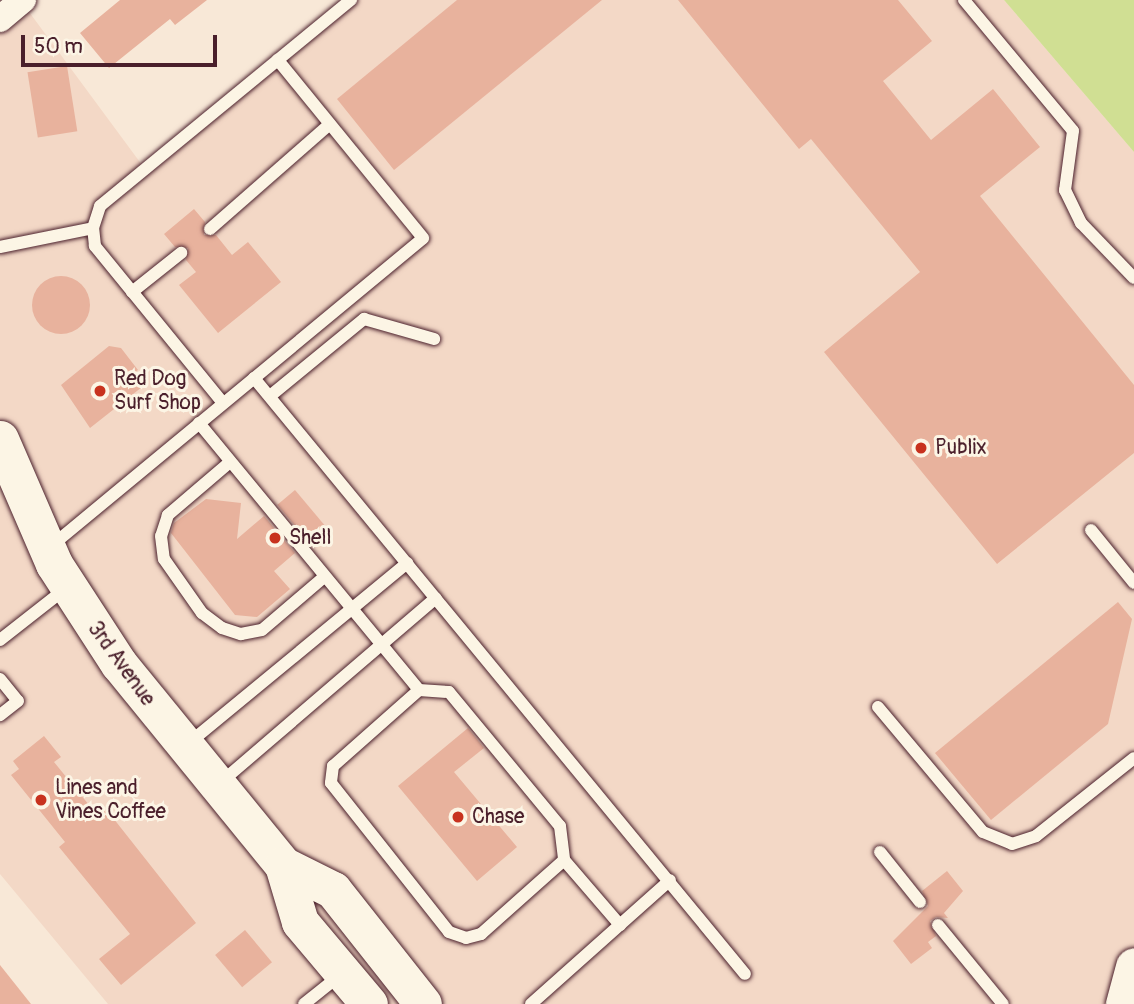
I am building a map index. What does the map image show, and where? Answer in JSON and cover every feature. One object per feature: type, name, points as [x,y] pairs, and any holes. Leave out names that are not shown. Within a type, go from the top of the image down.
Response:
[{"type":"main road","name":"3rd Avenue","points":[[0,439],[47,549],[68,587],[119,664],[283,865],[300,922],[369,1004]]},
{"type":"main road","name":"3rd Avenue","points":[[283,865],[333,890],[423,1004]]},
{"type":"main road","points":[[1125,1004],[1134,966]]},
{"type":"street","points":[[0,19],[23,0]]},
{"type":"lane","points":[[223,404],[95,246],[93,228],[100,206],[351,0]]},
{"type":"lane","points":[[964,0],[1073,131],[1065,190],[1081,223],[1134,278]]},
{"type":"lane","points":[[47,549],[423,238],[278,60]]},
{"type":"lane","points":[[211,229],[330,124]]},
{"type":"lane","points":[[0,247],[93,228]]},
{"type":"lane","points":[[132,292],[181,253]]},
{"type":"lane","points":[[270,396],[364,319],[434,339]]},
{"type":"lane","points":[[254,378],[745,974]]},
{"type":"lane","points":[[199,424],[419,690],[449,692],[560,826],[564,860],[620,925]]},
{"type":"lane","points":[[230,462],[168,515],[161,536],[164,559],[202,613],[241,634],[262,630],[324,577]]},
{"type":"lane","points":[[1091,530],[1134,583]]},
{"type":"lane","points":[[185,746],[407,563]]},
{"type":"lane","points":[[0,640],[68,587]]},
{"type":"lane","points":[[217,785],[436,598]]},
{"type":"lane","points":[[0,679],[18,701],[0,716]]},
{"type":"lane","points":[[419,690],[333,766],[331,783],[449,932],[466,939],[481,934],[564,860]]},
{"type":"lane","points":[[878,707],[982,832],[1012,844],[1036,836],[1134,758]]},
{"type":"lane","points":[[880,852],[920,902]]},
{"type":"lane","points":[[531,1004],[670,880]]},
{"type":"lane","points":[[938,925],[1003,1004]]},
{"type":"lane","points":[[304,1004],[343,973]]},
{"type":"shaded area","points":[[351,0],[1004,0],[1134,152],[1134,966],[1124,1004],[108,1004],[0,874],[0,19],[21,1],[145,169]]},
{"type":"green space","points":[[1004,0],[1134,0],[1134,152]]},
{"type":"building","points":[[120,0],[207,0],[175,25],[170,19],[109,68],[80,33]]},
{"type":"building","points":[[457,0],[602,0],[394,170],[337,99]]},
{"type":"building","points":[[678,0],[898,0],[932,41],[883,81],[931,140],[993,89],[1040,147],[980,196],[1134,385],[1134,453],[997,564],[824,352],[920,272],[811,139],[799,149]]},
{"type":"building","points":[[67,66],[77,131],[38,137],[27,72]]},
{"type":"building","points":[[194,209],[205,222],[204,235],[216,235],[232,255],[248,242],[281,282],[218,333],[179,285],[196,272],[186,260],[188,248],[175,247],[164,234]]},
{"type":"building","points":[[55,276],[67,276],[82,284],[90,299],[90,311],[82,326],[67,334],[55,334],[40,326],[32,311],[32,299],[40,284]]},
{"type":"building","name":"Red Dog Surf Shop","points":[[109,346],[121,348],[138,370],[132,375],[142,387],[90,428],[61,385]]},
{"type":"building","points":[[295,490],[326,527],[308,542],[277,505]]},
{"type":"building","points":[[206,499],[241,503],[237,539],[264,516],[295,553],[274,571],[290,589],[257,617],[235,615],[171,533],[174,523]]},
{"type":"building","points":[[1118,602],[1132,619],[1108,724],[991,820],[935,753]]},
{"type":"building","name":"Chase","points":[[468,728],[484,748],[454,772],[517,847],[477,881],[398,786]]},
{"type":"building","points":[[44,736],[61,757],[54,762],[98,816],[106,809],[196,923],[121,985],[99,959],[130,934],[59,847],[65,842],[11,775],[19,769],[13,761]]},
{"type":"building","points":[[947,871],[963,891],[944,913],[948,918],[936,917],[930,921],[936,936],[928,942],[932,948],[911,964],[893,941],[928,906],[922,891]]},
{"type":"building","points":[[245,930],[272,962],[242,987],[215,955]]},
{"type":"building","points":[[0,965],[31,1004],[0,1004]]},
{"type":"place","name":"Red Dog Surf Shop","points":[[100,391]]},
{"type":"place","name":"Publix","points":[[921,448]]},
{"type":"place","name":"Shell","points":[[275,538]]},
{"type":"place","name":"Lines and Vines Coffee","points":[[41,800]]},
{"type":"place","name":"Chase","points":[[458,817]]}]
